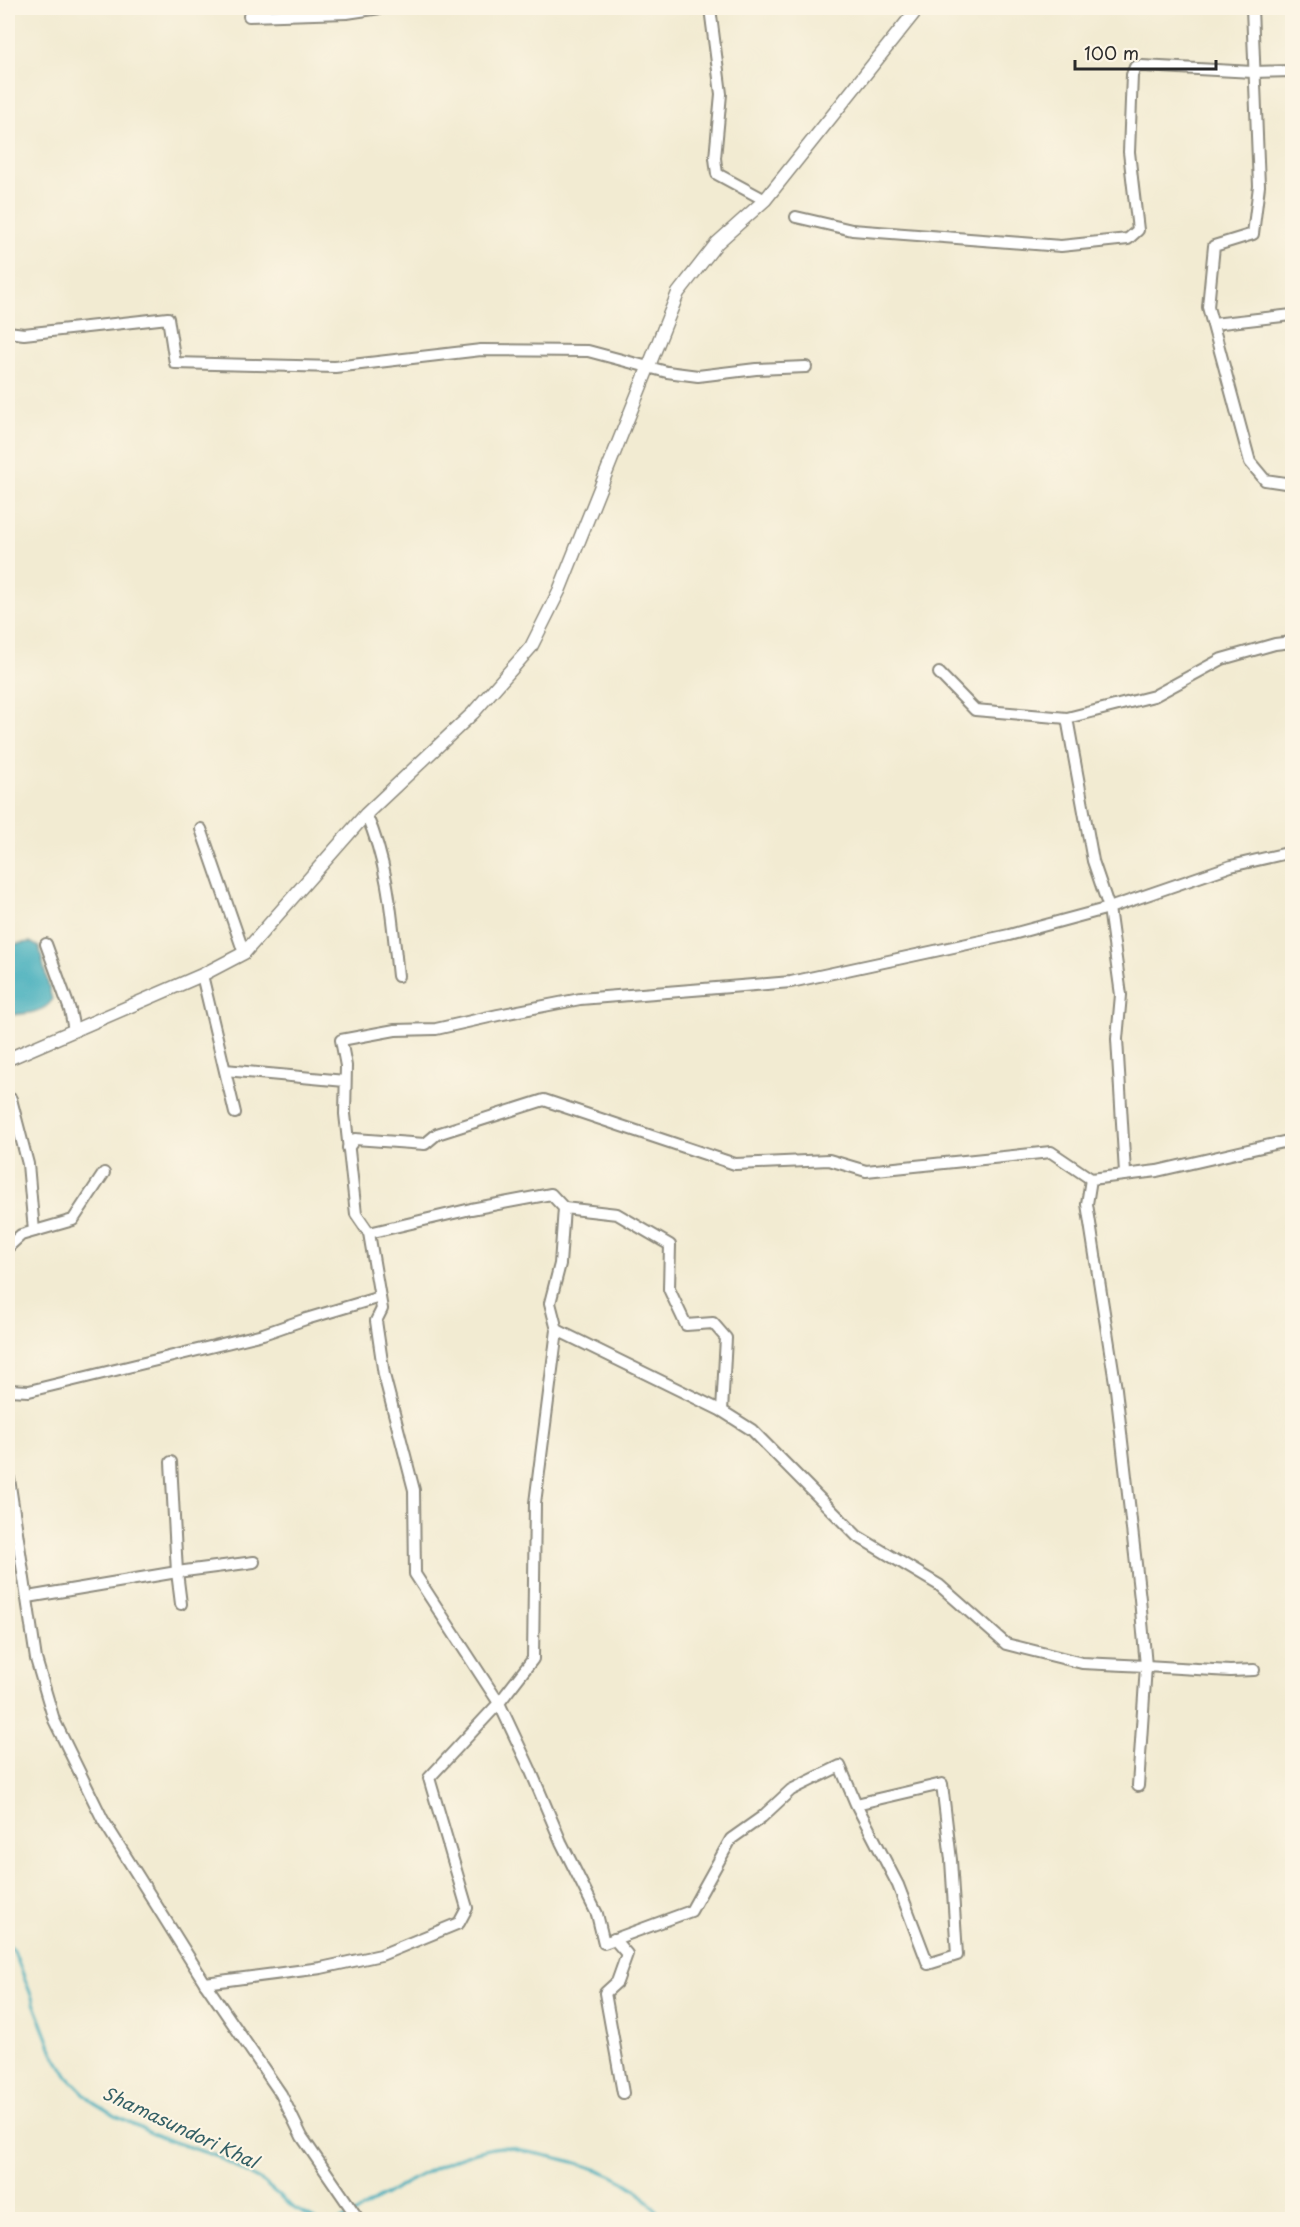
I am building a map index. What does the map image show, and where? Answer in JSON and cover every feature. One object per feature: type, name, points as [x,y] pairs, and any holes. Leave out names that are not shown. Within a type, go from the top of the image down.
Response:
[{"type":"main road","points":[[8,1059],[202,975],[244,953],[366,814],[473,713],[531,647],[559,591],[678,293],[717,243],[765,200],[918,8]]},
{"type":"street","points":[[249,16],[347,13],[380,8]]},
{"type":"street","points":[[710,8],[721,94],[715,158],[717,174],[765,200]]},
{"type":"street","points":[[1252,8],[1259,186],[1253,234],[1214,246],[1208,307],[1250,462],[1265,480],[1293,484]]},
{"type":"street","points":[[796,217],[852,230],[1061,246],[1128,239],[1138,230],[1130,152],[1132,75],[1135,68],[1142,66],[1253,72],[1293,71]]},
{"type":"street","points":[[1213,324],[1293,315]]},
{"type":"street","points":[[8,332],[24,334],[168,318],[176,363],[335,367],[481,350],[577,350],[667,372],[698,376],[756,369],[806,367]]},
{"type":"street","points":[[939,674],[975,710],[1067,718],[1155,696],[1222,659],[1275,644],[1293,642]]},
{"type":"street","points":[[1067,718],[1093,861],[1109,908],[1121,995],[1117,1039],[1125,1173]]},
{"type":"street","points":[[366,814],[377,838],[389,890],[398,976]]},
{"type":"street","points":[[201,830],[244,953]]},
{"type":"street","points":[[856,1804],[942,1784],[951,1860],[957,1955],[928,1964],[898,1885],[856,1804],[840,1766],[791,1790],[762,1817],[731,1839],[691,1911],[604,1943],[597,1914],[561,1842],[499,1703],[415,1574],[414,1490],[384,1375],[376,1321],[382,1309],[369,1233],[356,1214],[345,1114],[346,1066],[341,1040],[395,1030],[436,1029],[580,999],[791,982],[1009,935],[1109,908],[1160,892],[1198,876],[1293,852]]},
{"type":"street","points":[[46,944],[70,1010],[74,1030]]},
{"type":"street","points":[[202,975],[235,1113]]},
{"type":"street","points":[[225,1070],[345,1081]]},
{"type":"street","points":[[11,1099],[28,1164],[34,1231]]},
{"type":"street","points":[[348,1148],[355,1139],[425,1144],[436,1134],[544,1100],[735,1164],[829,1160],[866,1171],[1051,1152],[1091,1179],[1125,1173],[1157,1171],[1293,1140]]},
{"type":"street","points":[[8,1247],[21,1235],[73,1220],[104,1173]]},
{"type":"street","points":[[1091,1179],[1087,1204],[1116,1389],[1146,1666],[1138,1786]]},
{"type":"street","points":[[369,1233],[471,1209],[551,1194],[564,1208],[617,1214],[670,1245],[669,1289],[686,1325],[713,1323],[726,1338],[722,1411]]},
{"type":"street","points":[[206,1983],[321,1968],[381,1955],[459,1923],[467,1908],[429,1778],[499,1703],[533,1659],[535,1503],[557,1330],[550,1303],[560,1264],[564,1208]]},
{"type":"street","points":[[8,1390],[29,1391],[240,1340],[380,1298]]},
{"type":"street","points":[[557,1330],[722,1411],[752,1430],[857,1536],[939,1584],[1006,1644],[1082,1663],[1230,1671],[1254,1670]]},
{"type":"street","points":[[171,1462],[181,1604]]},
{"type":"street","points":[[8,1472],[36,1659],[54,1720],[103,1820],[206,1983],[281,2094],[302,2137],[359,2220]]},
{"type":"street","points":[[28,1597],[177,1572],[255,1562]]},
{"type":"street","points":[[614,1939],[627,1954],[617,1982],[606,1993],[624,2093]]},
{"type":"water","points":[[30,942],[39,947],[52,1000],[38,1011],[8,1015],[8,945]]},
{"type":"waterway","name":"Shamasundori Khal","points":[[8,1944],[14,1951],[53,2052],[68,2077],[93,2102],[159,2137],[216,2156],[263,2182],[295,2209],[317,2220]]},
{"type":"waterway","name":"Shamasundori Khal","points":[[341,2220],[442,2165],[482,2150],[504,2147],[597,2169],[623,2181],[639,2192],[664,2220]]}]
